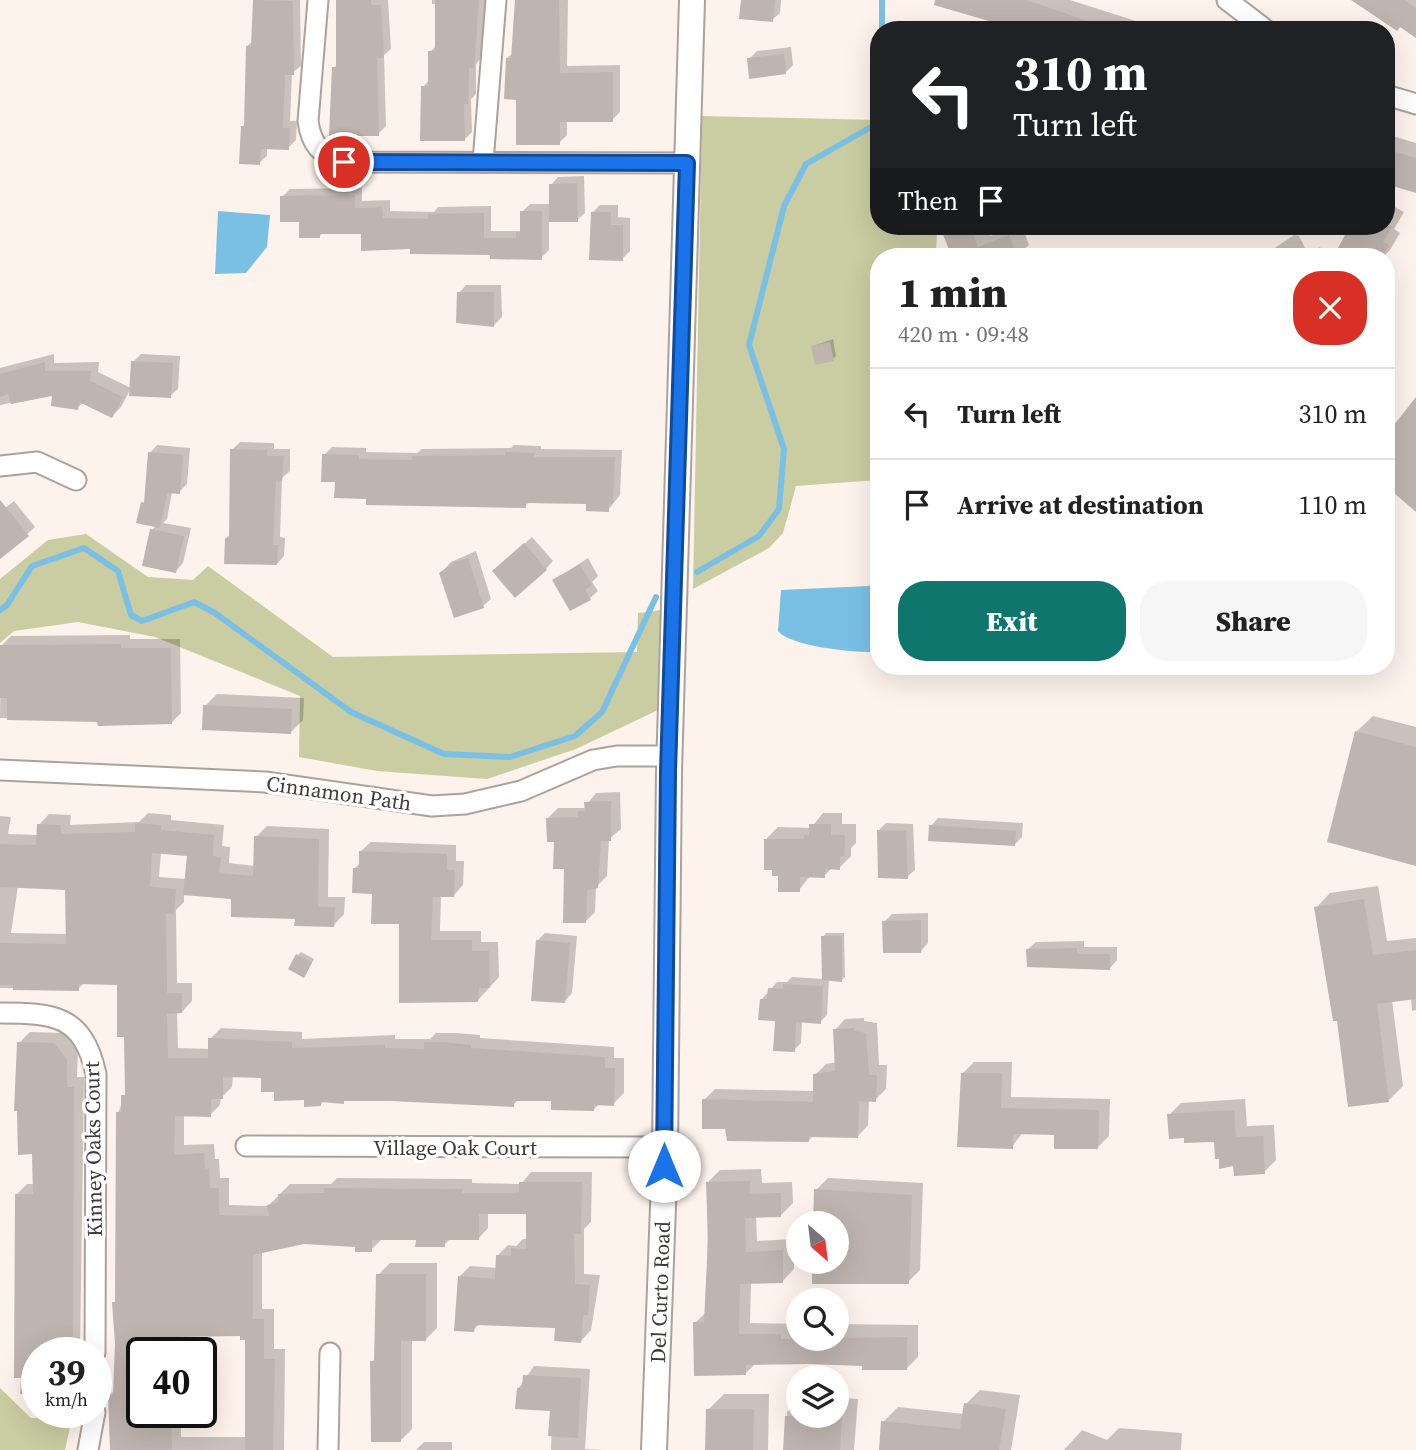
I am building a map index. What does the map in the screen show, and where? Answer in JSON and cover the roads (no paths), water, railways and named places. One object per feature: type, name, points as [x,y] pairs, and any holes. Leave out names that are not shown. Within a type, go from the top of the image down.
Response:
[{"type":"street","points":[[318,0],[308,121],[310,136],[330,158],[344,162],[687,163]]},
{"type":"street","points":[[483,162],[496,0]]},
{"type":"street","name":"Del Curto Road","points":[[654,1450],[664,1147],[669,756],[692,0]]},
{"type":"street","points":[[1227,0],[1254,21]]},
{"type":"street","points":[[1395,98],[1416,104]]},
{"type":"street","points":[[0,466],[37,462],[76,480]]},
{"type":"street","name":"Cinnamon Path","points":[[0,770],[265,782],[432,806],[465,804],[511,794],[593,760],[617,756],[669,756]]},
{"type":"street","name":"Kinney Oaks Court","points":[[0,1013],[37,1013],[61,1019],[80,1032],[90,1049],[96,1074],[95,1337]]},
{"type":"street","name":"Village Oak Court","points":[[246,1146],[664,1147]]},
{"type":"street","points":[[328,1450],[330,1353]]},
{"type":"street","points":[[88,1450],[92,1428]]},
{"type":"water","points":[[218,211],[270,215],[267,247],[246,273],[215,274]]},
{"type":"water","points":[[870,585],[870,652],[810,645],[785,637],[778,631],[781,590]]},
{"type":"waterway","points":[[882,0],[882,21]]},
{"type":"waterway","points":[[697,572],[759,536],[779,509],[784,449],[749,345],[784,206],[806,164],[870,128]]},
{"type":"waterway","points":[[0,610],[7,605],[32,566],[84,548],[118,571],[131,615],[142,621],[194,602],[215,613],[351,712],[444,754],[510,757],[575,736],[602,712],[656,597]]}]
